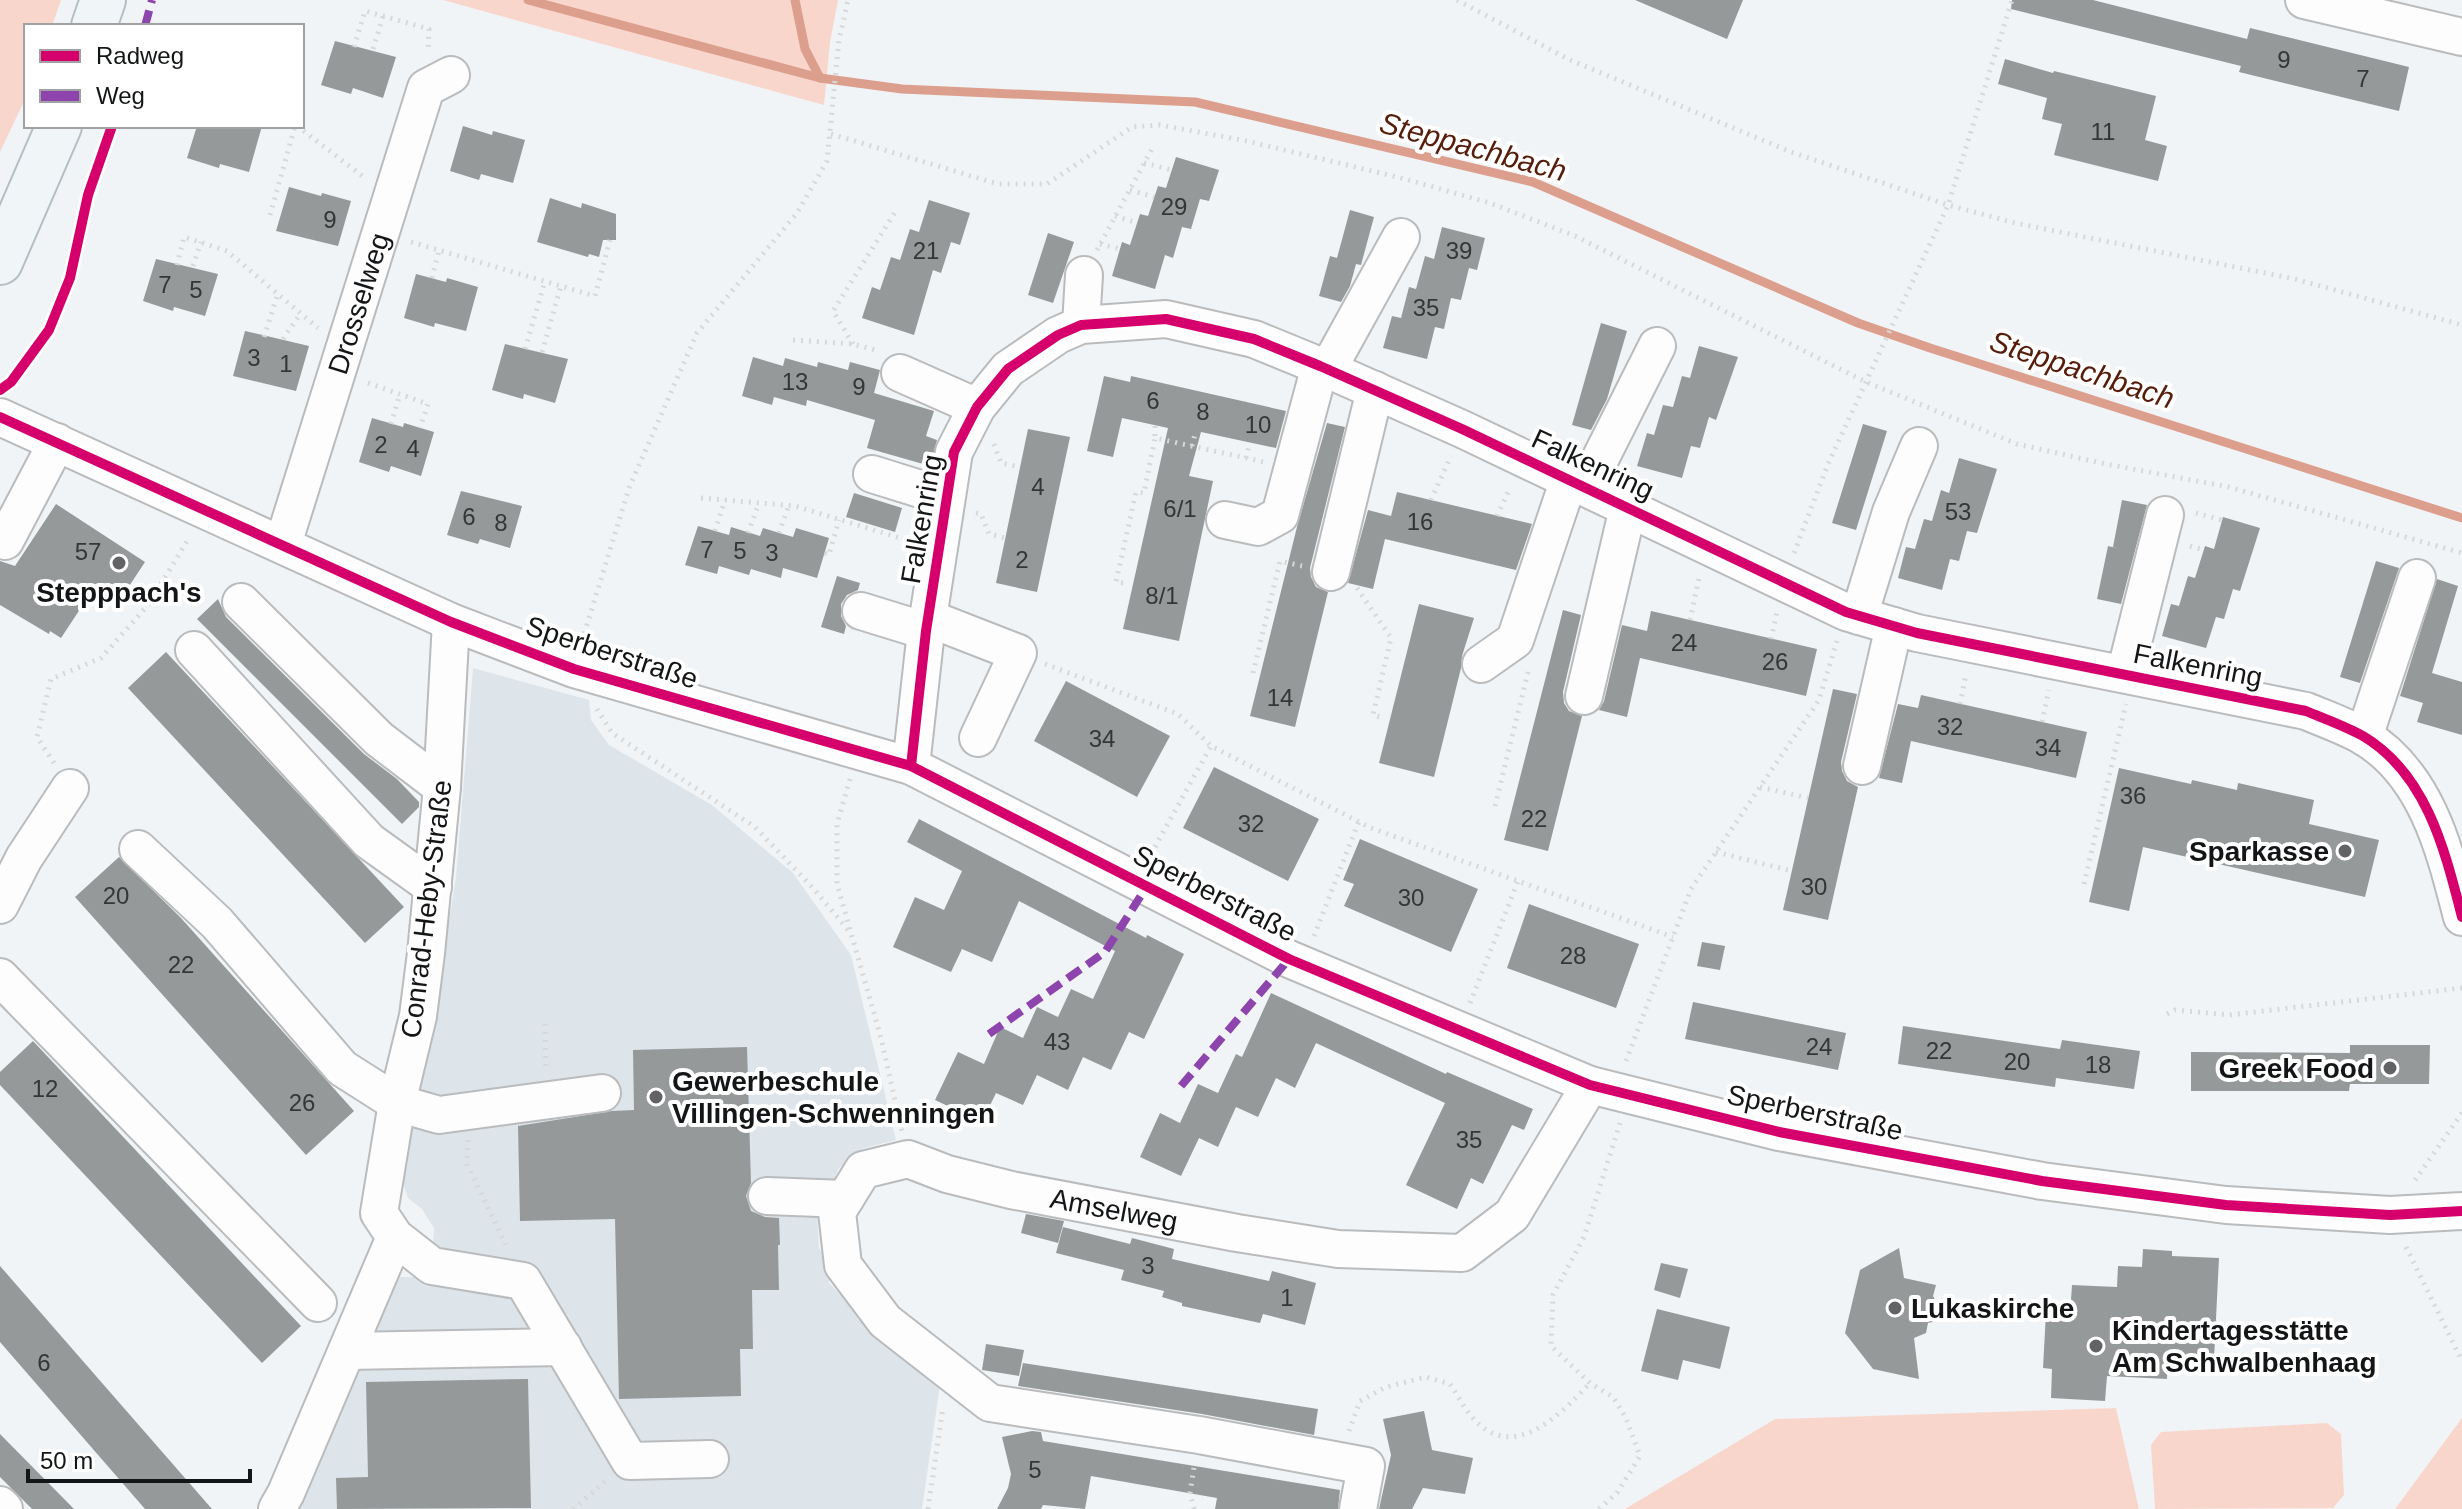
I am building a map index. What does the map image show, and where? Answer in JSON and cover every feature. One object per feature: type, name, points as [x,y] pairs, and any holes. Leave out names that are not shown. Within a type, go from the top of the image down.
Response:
[{"type":"main road","points":[[95,24],[103,0]]},
{"type":"main road","points":[[0,262],[58,128]]},
{"type":"street","points":[[2304,0],[2462,37]]},
{"type":"street","name":"Drosselweg","points":[[283,544],[379,233],[438,82]]},
{"type":"street","points":[[1225,520],[1258,527],[1280,515],[1324,367],[1401,237]]},
{"type":"street","points":[[1081,325],[1092,260]]},
{"type":"street","name":"Falkenring","points":[[911,766],[927,624],[954,452],[977,407],[1008,369],[1058,335],[1081,325],[1166,319],[1254,339],[1324,367],[1853,614],[1973,645],[2306,711],[2364,737],[2405,771],[2426,806],[2447,861],[2462,917]]},
{"type":"street","points":[[1481,664],[1515,640],[1578,483],[1657,346]]},
{"type":"street","points":[[900,373],[977,407]]},
{"type":"street","points":[[1331,572],[1375,390]]},
{"type":"street","name":"Sperberstraße","points":[[0,417],[451,622],[585,672],[911,766],[1303,964],[1590,1085],[1779,1132],[2042,1181],[2226,1205],[2390,1215],[2462,1211]]},
{"type":"street","points":[[5,541],[57,442]]},
{"type":"street","points":[[1853,614],[1919,446]]},
{"type":"street","points":[[872,474],[946,497]]},
{"type":"street","points":[[1584,696],[1628,508]]},
{"type":"street","points":[[2129,675],[2165,515]]},
{"type":"street","points":[[2364,737],[2417,578]]},
{"type":"street","points":[[241,602],[379,739],[442,787]]},
{"type":"street","points":[[861,611],[927,624],[1018,653],[978,738]]},
{"type":"street","name":"Conrad-Heby-Straße","points":[[395,1237],[379,1213],[397,1103],[418,1016],[442,787],[451,622]]},
{"type":"street","points":[[1862,766],[1894,626]]},
{"type":"street","points":[[194,650],[369,841],[433,887]]},
{"type":"street","points":[[0,905],[14,845],[70,788]]},
{"type":"street","points":[[138,849],[217,923],[342,1068],[397,1103],[439,1115],[602,1093]]},
{"type":"street","points":[[0,977],[318,1303]]},
{"type":"street","name":"Amselweg","points":[[908,1159],[947,1174],[1011,1190],[1237,1233],[1338,1249],[1462,1253],[1512,1215],[1590,1085]]},
{"type":"street","points":[[908,1159],[863,1170],[837,1212],[843,1265],[885,1321],[990,1403],[1199,1435],[1366,1466],[1358,1509]]},
{"type":"street","points":[[767,1196],[845,1199]]},
{"type":"street","points":[[277,1509],[395,1237],[432,1266],[523,1281],[630,1461],[710,1459]]},
{"type":"street","points":[[347,1351],[563,1347]]},
{"type":"path","points":[[848,0],[839,40],[827,161],[797,213],[697,333],[629,488],[585,672],[594,704],[612,733],[755,827],[813,888],[851,934]]},
{"type":"path","points":[[1457,0],[1570,60],[1791,152],[1948,205],[2015,223],[2295,279],[2462,325]]},
{"type":"path","points":[[1783,581],[1828,464],[1948,205],[2012,0]]},
{"type":"path","points":[[354,47],[365,11],[429,29],[438,82]]},
{"type":"path","points":[[373,49],[383,16]]},
{"type":"path","points":[[831,134],[998,184],[1047,184],[1132,127],[1160,125],[1247,141],[1405,179],[1490,203],[1575,236],[1866,382],[2017,444],[2229,487],[2462,553]]},
{"type":"path","points":[[270,215],[295,128]]},
{"type":"path","points":[[299,128],[391,198]]},
{"type":"path","points":[[1092,260],[1153,147]]},
{"type":"path","points":[[1144,163],[1172,170]]},
{"type":"path","points":[[1130,190],[1154,197]]},
{"type":"path","points":[[853,344],[833,311],[897,209]]},
{"type":"path","points":[[1115,216],[1137,223]]},
{"type":"path","points":[[379,233],[595,296],[610,240]]},
{"type":"path","points":[[177,265],[184,237],[227,251],[301,313],[340,360],[400,394],[428,404],[420,428]]},
{"type":"path","points":[[193,266],[201,242]]},
{"type":"path","points":[[1092,260],[1120,249]]},
{"type":"path","points":[[432,278],[439,250]]},
{"type":"path","points":[[525,349],[545,281]]},
{"type":"path","points":[[542,352],[561,286]]},
{"type":"path","points":[[264,337],[278,293]]},
{"type":"path","points":[[283,339],[301,313]]},
{"type":"path","points":[[793,340],[853,344],[899,357],[900,373]]},
{"type":"path","points":[[391,424],[400,394]]},
{"type":"path","points":[[1123,583],[1116,582],[1136,509],[1136,492],[1144,493],[1155,426]]},
{"type":"path","points":[[1431,500],[1462,429]]},
{"type":"path","points":[[1192,446],[1195,434]]},
{"type":"path","points":[[1155,438],[1292,469]]},
{"type":"path","points":[[1246,458],[1249,446]]},
{"type":"path","points":[[701,498],[789,505],[938,550]]},
{"type":"path","points":[[715,531],[725,500]]},
{"type":"path","points":[[748,533],[759,503]]},
{"type":"path","points":[[779,533],[789,505]]},
{"type":"path","points":[[70,788],[37,737],[51,679],[101,658],[148,605],[207,510]]},
{"type":"path","points":[[825,553],[829,555],[839,520]]},
{"type":"path","points":[[1690,620],[1706,545]]},
{"type":"path","points":[[1253,673],[1260,660],[1280,561],[1349,576],[1391,638],[1373,715],[1380,717]]},
{"type":"path","points":[[1273,589],[1281,591]]},
{"type":"path","points":[[1633,1040],[1691,889],[1819,700],[1853,614]]},
{"type":"path","points":[[1390,643],[1398,645]]},
{"type":"path","points":[[1018,653],[1178,714],[1211,746],[1359,821],[1673,937]]},
{"type":"path","points":[[2084,884],[2129,675]]},
{"type":"path","points":[[1136,880],[1211,746]]},
{"type":"path","points":[[857,751],[837,824],[837,884],[881,1038],[908,1159]]},
{"type":"path","points":[[1760,787],[1808,798]]},
{"type":"path","points":[[2104,794],[2113,796]]},
{"type":"path","points":[[1303,964],[1359,821]]},
{"type":"path","points":[[1716,852],[1792,871]]},
{"type":"path","points":[[2088,866],[2097,868]]},
{"type":"path","points":[[1459,1030],[1518,881]]},
{"type":"path","points":[[2167,1014],[2175,1010],[2229,1015],[2462,988]]},
{"type":"path","points":[[545,1024],[547,1100]]},
{"type":"path","points":[[1599,1509],[1617,1493],[1640,1456],[1626,1418],[1613,1397],[1590,1383],[1551,1346],[1553,1295],[1584,1237],[1629,1095]]},
{"type":"path","points":[[2462,1113],[2390,1215],[2462,1361]]},
{"type":"path","points":[[467,1164],[487,1205]]},
{"type":"path","points":[[928,1509],[949,1371]]},
{"type":"path","points":[[1338,1461],[1360,1401],[1386,1387],[1426,1377],[1450,1384],[1472,1418],[1497,1435],[1519,1437],[1558,1417],[1590,1383]]},
{"type":"path","points":[[1194,1509],[1190,1493],[1199,1435]]},
{"type":"path","points":[[573,1509],[630,1461]]},
{"type":"shaded area","points":[[0,0],[61,0],[53,24],[24,24],[24,101],[0,152]]},
{"type":"shaded area","points":[[443,0],[838,0],[824,105]]},
{"type":"shaded area","name":"Gewerbeschule Villingen-Schwenningen","points":[[473,668],[589,700],[591,720],[609,745],[712,805],[793,873],[851,955],[896,1140],[864,1148],[839,1168],[817,1213],[819,1248],[831,1267],[829,1283],[864,1319],[940,1385],[922,1509],[263,1509],[393,1277],[431,1277],[434,1228],[422,1209],[408,1198],[400,1174],[408,1126],[438,1125],[415,1088],[456,877]]},
{"type":"shaded area","points":[[2116,1408],[2139,1509],[1625,1509],[1775,1419]]},
{"type":"shaded area","points":[[2462,1418],[2462,1509],[2395,1509]]},
{"type":"shaded area","points":[[2327,1423],[2341,1434],[2344,1495],[2333,1508],[2155,1509],[2151,1445],[2161,1432]]},
{"type":"building","points":[[1635,0],[1743,0],[1727,39]]},
{"type":"building","points":[[2012,0],[2093,0],[2247,39],[2250,28],[2409,67],[2399,111],[2239,72],[2241,66],[2011,9]]},
{"type":"building","points":[[335,41],[396,57],[383,98],[353,88],[351,94],[321,85]]},
{"type":"building","points":[[2005,59],[2156,96],[2145,140],[2167,146],[2158,181],[2054,155],[2062,124],[2042,119],[2047,98],[1998,84]]},
{"type":"building","points":[[463,126],[525,140],[513,183],[481,174],[479,180],[450,171]]},
{"type":"building","points":[[196,128],[261,128],[249,172],[220,164],[219,168],[187,158]]},
{"type":"building","points":[[1176,157],[1219,170],[1209,201],[1200,199],[1191,229],[1182,227],[1173,258],[1165,255],[1155,289],[1112,276],[1122,242],[1130,245],[1140,214],[1148,216],[1158,186],[1166,188]]},
{"type":"building","points":[[289,187],[351,201],[338,246],[276,231]]},
{"type":"building","points":[[550,198],[581,208],[582,203],[616,214],[616,240],[603,240],[599,257],[589,254],[588,257],[537,242]]},
{"type":"building","points":[[929,200],[970,213],[960,245],[951,242],[941,273],[933,270],[914,335],[862,318],[872,287],[880,290],[891,257],[900,260],[910,229],[919,232]]},
{"type":"building","points":[[1350,210],[1374,217],[1361,265],[1356,264],[1350,286],[1341,302],[1319,296],[1330,256],[1337,258]]},
{"type":"building","points":[[1442,227],[1485,238],[1477,270],[1469,268],[1461,300],[1451,298],[1444,329],[1435,327],[1427,359],[1383,348],[1392,316],[1401,318],[1409,287],[1416,289],[1425,256],[1434,259]]},
{"type":"building","points":[[1048,233],[1074,242],[1053,303],[1028,295]]},
{"type":"building","points":[[156,259],[218,274],[205,316],[174,307],[173,311],[143,301]]},
{"type":"building","points":[[416,274],[446,282],[447,278],[478,287],[466,331],[435,323],[434,327],[404,318]]},
{"type":"building","points":[[1601,323],[1627,331],[1607,399],[1591,430],[1572,425]]},
{"type":"building","points":[[245,331],[309,346],[296,391],[233,376]]},
{"type":"building","points":[[505,344],[568,359],[555,403],[524,394],[523,399],[492,390]]},
{"type":"building","points":[[1699,346],[1738,357],[1716,420],[1709,417],[1700,448],[1691,446],[1682,478],[1637,466],[1647,433],[1654,435],[1663,405],[1673,407],[1682,376],[1690,378]]},
{"type":"building","points":[[753,357],[783,366],[785,358],[817,367],[818,362],[848,370],[850,362],[880,370],[874,393],[934,411],[926,436],[937,440],[930,466],[867,448],[875,420],[807,400],[806,406],[774,397],[772,405],[742,396]]},
{"type":"building","points":[[1104,376],[1130,382],[1131,376],[1286,411],[1276,448],[1201,432],[1189,476],[1213,481],[1179,641],[1123,629],[1168,428],[1122,418],[1113,457],[1087,451]]},
{"type":"building","points":[[372,418],[434,432],[421,476],[391,466],[389,472],[359,462]]},
{"type":"building","points":[[1327,423],[1345,427],[1310,568],[1316,587],[1328,592],[1295,727],[1250,716],[1297,527]]},
{"type":"building","points":[[1863,424],[1887,431],[1856,530],[1832,523]]},
{"type":"building","points":[[1028,429],[1070,437],[1037,592],[996,583]]},
{"type":"building","points":[[1959,458],[1997,469],[1977,533],[1967,531],[1959,561],[1950,559],[1942,590],[1898,578],[1906,547],[1915,549],[1924,519],[1932,521],[1941,490],[1949,493]]},
{"type":"building","points":[[461,491],[522,506],[510,548],[480,539],[478,544],[447,535]]},
{"type":"building","points":[[1397,492],[1532,524],[1516,570],[1385,539],[1373,589],[1348,583],[1368,510],[1391,516]]},
{"type":"building","points":[[854,493],[902,508],[895,532],[846,517]]},
{"type":"building","points":[[2122,500],[2147,505],[2121,604],[2097,599],[2108,546],[2121,549],[2113,547]]},
{"type":"building","points":[[56,504],[145,562],[120,600],[96,585],[61,638],[0,605],[0,561],[15,566]]},
{"type":"building","points":[[2223,517],[2260,528],[2240,591],[2233,589],[2224,619],[2216,617],[2206,648],[2162,636],[2171,604],[2179,606],[2188,576],[2195,578],[2205,546],[2214,549]]},
{"type":"building","points":[[698,526],[729,535],[731,527],[760,536],[763,528],[793,537],[796,528],[829,538],[817,578],[783,568],[781,578],[751,569],[749,575],[719,566],[717,574],[685,565]]},
{"type":"building","points":[[2376,561],[2399,568],[2360,683],[2340,677]]},
{"type":"building","points":[[837,576],[860,583],[858,590],[847,595],[841,604],[841,616],[846,626],[844,634],[821,627]]},
{"type":"building","points":[[2437,579],[2458,586],[2432,673],[2462,682],[2462,735],[2417,722],[2423,703],[2400,696]]},
{"type":"building","points":[[218,599],[226,617],[364,754],[397,779],[419,802],[419,807],[402,824],[197,619]]},
{"type":"building","points":[[1419,604],[1474,618],[1434,777],[1379,763]]},
{"type":"building","points":[[1563,610],[1581,615],[1563,692],[1569,711],[1582,716],[1548,851],[1504,840]]},
{"type":"building","points":[[1651,611],[1817,649],[1806,696],[1640,658],[1627,717],[1599,710],[1604,701],[1622,625],[1647,631]]},
{"type":"building","points":[[166,652],[404,907],[365,943],[128,688]]},
{"type":"building","points":[[1066,681],[1170,736],[1137,797],[1034,741]]},
{"type":"building","points":[[1833,689],[1857,694],[1841,762],[1847,781],[1858,787],[1828,920],[1783,910]]},
{"type":"building","points":[[1921,695],[2087,732],[2076,778],[1911,741],[1902,783],[1879,778],[1898,704],[1918,708]]},
{"type":"building","points":[[1214,767],[1319,819],[1288,881],[1183,828]]},
{"type":"building","points":[[2119,768],[2191,784],[2192,780],[2237,790],[2238,783],[2314,800],[2309,824],[2379,840],[2365,897],[2143,847],[2129,911],[2089,902]]},
{"type":"building","points":[[919,819],[1146,938],[1147,935],[1184,954],[1144,1039],[1129,1032],[1111,1070],[1083,1057],[1068,1090],[1037,1075],[1023,1105],[996,1093],[982,1122],[935,1100],[958,1052],[984,1064],[1000,1027],[1023,1038],[1037,1007],[1058,1017],[1071,989],[1093,999],[1115,951],[1019,901],[992,962],[962,949],[951,972],[893,947],[915,897],[944,910],[962,871],[907,842]]},
{"type":"building","points":[[1360,839],[1478,889],[1451,952],[1344,906],[1354,884],[1343,880]]},
{"type":"building","points":[[119,857],[181,918],[354,1111],[306,1155],[75,897]]},
{"type":"building","points":[[1529,904],[1639,944],[1616,1008],[1507,968]]},
{"type":"building","points":[[1702,942],[1725,946],[1720,970],[1697,966]]},
{"type":"building","points":[[1271,993],[1446,1074],[1533,1109],[1524,1130],[1512,1125],[1483,1184],[1471,1178],[1457,1209],[1406,1185],[1445,1103],[1316,1043],[1295,1088],[1276,1078],[1258,1117],[1236,1107],[1218,1147],[1199,1138],[1181,1176],[1140,1157],[1160,1113],[1180,1123],[1198,1084],[1218,1093],[1236,1054],[1242,1057]]},
{"type":"building","points":[[1693,1002],[1846,1033],[1838,1070],[1685,1039]]},
{"type":"building","points":[[1903,1026],[2060,1049],[2062,1040],[2140,1051],[2134,1089],[2056,1078],[2055,1087],[1898,1064]]},
{"type":"building","points":[[33,1041],[301,1326],[262,1363],[0,1085],[0,1072]]},
{"type":"building","points":[[2350,1045],[2430,1045],[2429,1084],[2350,1084],[2349,1091],[2191,1091],[2191,1052],[2350,1053]]},
{"type":"building","points":[[747,1047],[751,1183],[746,1196],[751,1211],[765,1217],[779,1218],[780,1245],[779,1290],[752,1290],[753,1349],[740,1349],[741,1396],[619,1399],[615,1219],[520,1221],[518,1126],[634,1110],[633,1050]]},
{"type":"building","points":[[1026,1214],[1064,1221],[1058,1243],[1021,1233]]},
{"type":"building","points":[[1063,1227],[1130,1244],[1132,1238],[1174,1249],[1172,1259],[1269,1281],[1272,1271],[1316,1283],[1305,1325],[1263,1314],[1260,1323],[1182,1306],[1182,1303],[1162,1297],[1164,1291],[1121,1280],[1124,1270],[1056,1253]]},
{"type":"building","name":"Lukaskirche","points":[[1899,1248],[1904,1278],[1936,1285],[1933,1296],[1945,1319],[1928,1323],[1926,1333],[1914,1338],[1919,1379],[1873,1369],[1845,1333],[1860,1270]]},
{"type":"building","points":[[2143,1249],[2172,1251],[2172,1256],[2219,1258],[2214,1359],[2168,1356],[2167,1379],[2107,1376],[2105,1401],[2051,1398],[2052,1369],[2043,1368],[2046,1312],[2070,1314],[2072,1285],[2117,1287],[2118,1266],[2142,1267]]},
{"type":"building","points":[[1661,1263],[1688,1269],[1680,1298],[1654,1290]]},
{"type":"building","points":[[0,1266],[212,1509],[145,1509],[0,1342]]},
{"type":"building","points":[[1657,1309],[1730,1327],[1720,1369],[1683,1360],[1678,1380],[1641,1371]]},
{"type":"building","points":[[986,1344],[1024,1350],[1019,1376],[982,1370]]},
{"type":"building","points":[[1023,1363],[1318,1409],[1314,1435],[1202,1414],[1018,1386]]},
{"type":"building","points":[[528,1379],[531,1508],[337,1509],[336,1478],[368,1477],[366,1382]]},
{"type":"building","points":[[1424,1411],[1432,1450],[1473,1458],[1465,1494],[1423,1488],[1412,1509],[1379,1509],[1391,1455],[1383,1419]]},
{"type":"building","points":[[1041,1432],[1043,1441],[1340,1490],[1338,1509],[1215,1509],[1217,1498],[1091,1476],[1085,1509],[1043,1505],[1041,1509],[997,1509],[1008,1488],[1011,1474],[1002,1437]]},
{"type":"building","points":[[0,1434],[74,1509],[32,1509],[0,1477]]},
{"type":"waterway","name":"Steppachbach","points":[[528,0],[820,78],[902,89],[1195,102],[1533,182],[1858,323],[2462,518]]},
{"type":"waterway","points":[[795,0],[805,49],[820,78]]},
{"type":"marked path","points":[[146,24],[152,0]]},
{"type":"marked path","points":[[989,1034],[1105,952],[1147,886]]},
{"type":"marked path","points":[[1181,1086],[1289,959]]},
{"type":"cycle path","points":[[0,390],[11,382],[49,330],[70,278],[88,195],[111,128]]},
{"type":"cycle path","points":[[911,766],[926,631],[954,452],[977,407],[1008,369],[1058,335],[1081,325],[1166,319],[1254,339],[1320,366],[1462,429],[1846,612],[1917,633],[2306,711],[2349,729],[2385,752],[2418,793],[2440,841],[2462,917]]},
{"type":"cycle path","points":[[0,417],[451,622],[574,669],[911,766],[1289,959],[1590,1085],[1779,1132],[2042,1181],[2226,1205],[2390,1215],[2462,1211]]},
{"type":"place","name":"Stepppach's","points":[[119,563]]},
{"type":"place","name":"Sparkasse","points":[[2345,851]]},
{"type":"place","name":"Greek Food","points":[[2390,1068]]},
{"type":"place","name":"Gewerbeschule Villingen-Schwenningen","points":[[656,1097]]},
{"type":"place","name":"Lukaskirche","points":[[1895,1308]]},
{"type":"place","name":"Kindertagesstätte Am Schwalbenhaag","points":[[2096,1346]]}]
